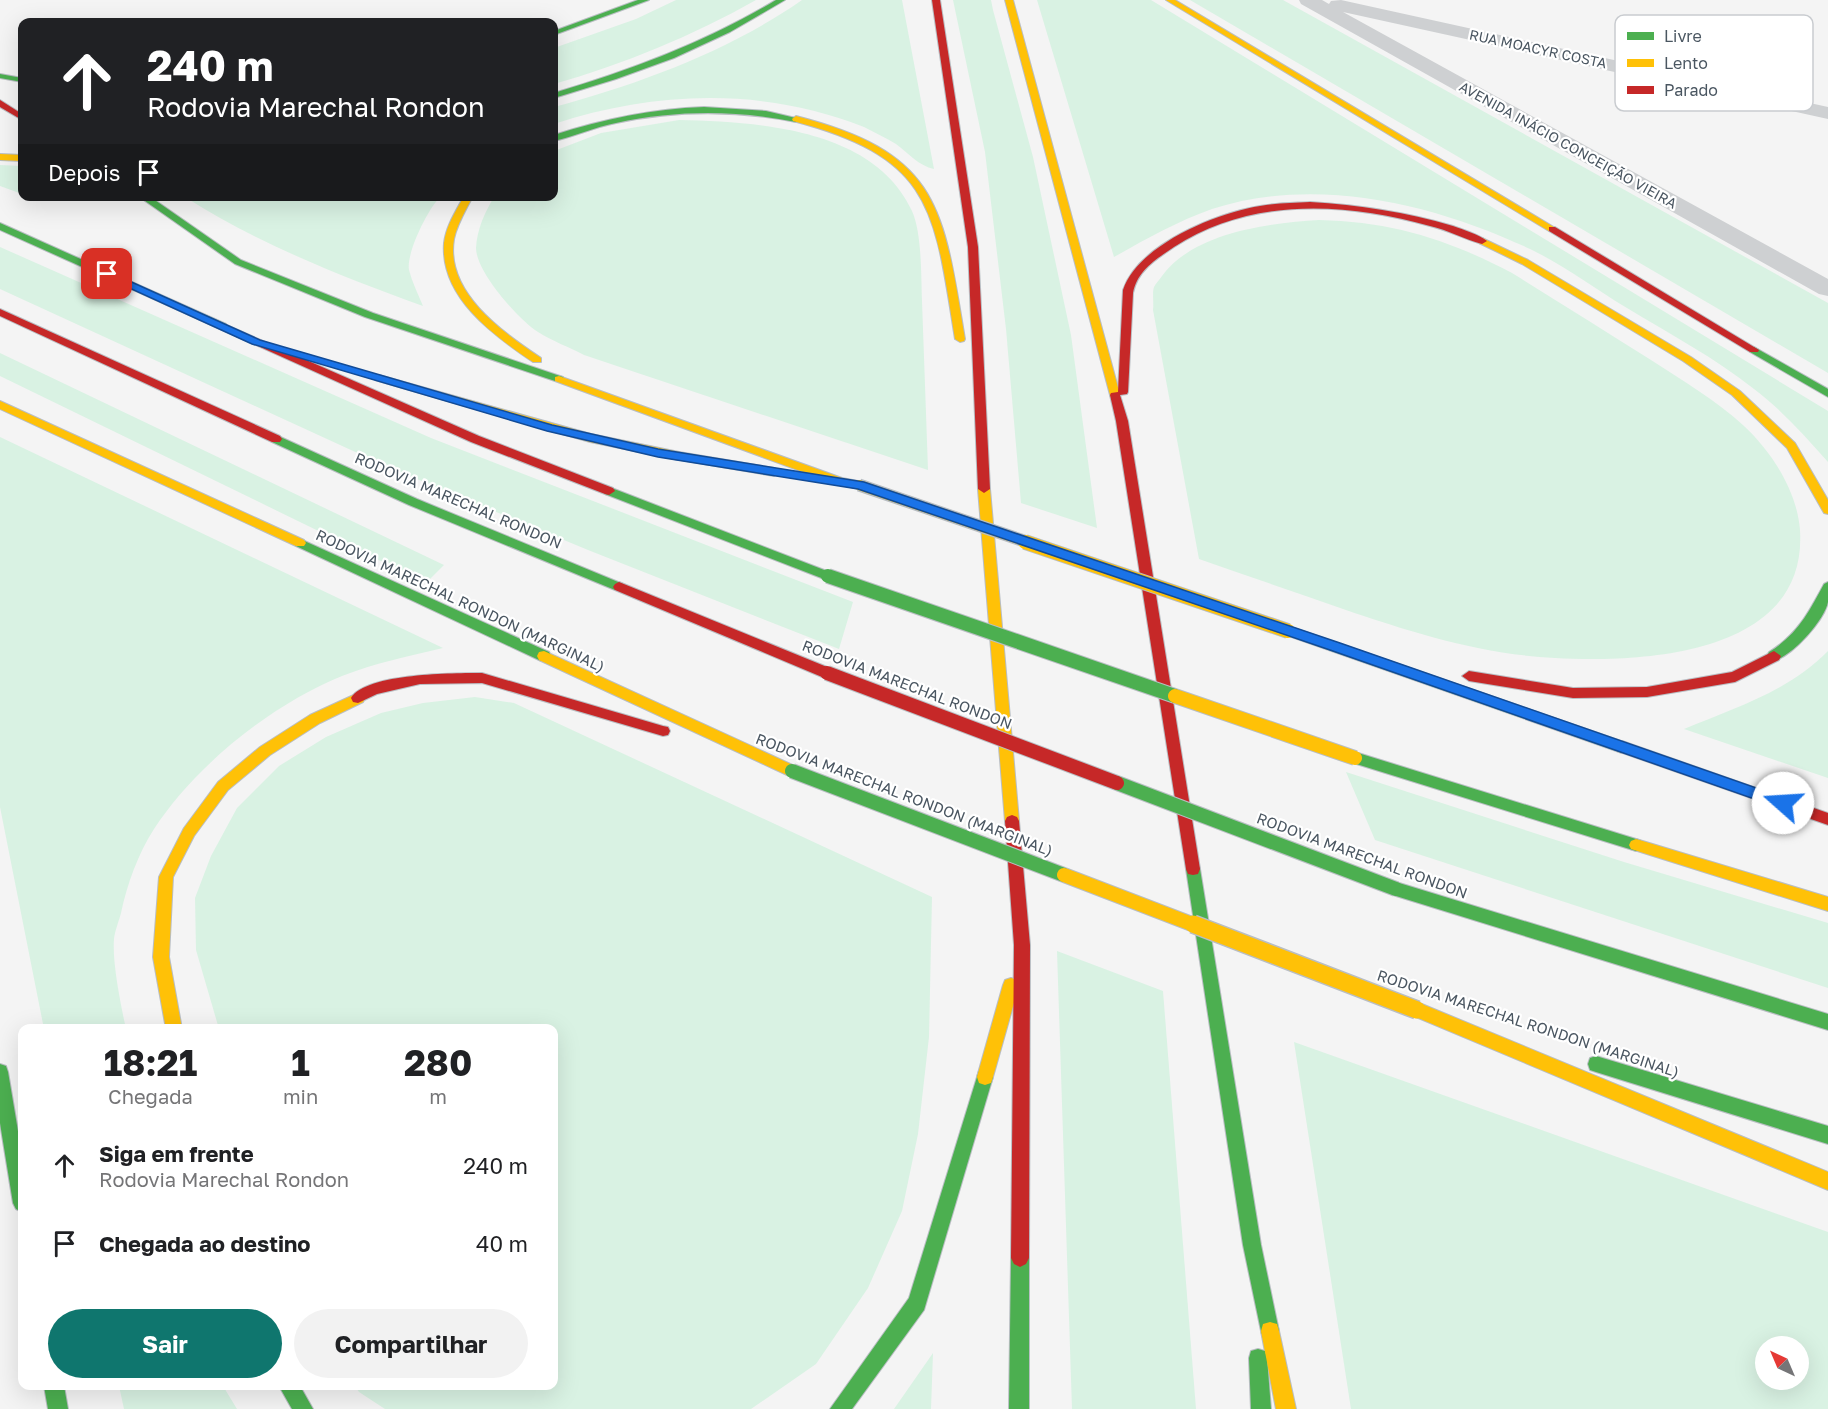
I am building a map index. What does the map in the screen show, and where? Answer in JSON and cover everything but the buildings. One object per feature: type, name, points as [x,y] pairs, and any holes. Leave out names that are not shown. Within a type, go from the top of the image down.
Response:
[{"type":"highway","points":[[558,32],[645,0]]},
{"type":"highway","points":[[558,95],[629,72],[689,48],[740,25],[781,0]]},
{"type":"highway","points":[[936,0],[973,247],[981,444],[1022,945],[1019,1409]]},
{"type":"highway","points":[[1009,0],[1122,421],[1252,1245],[1286,1409]]},
{"type":"highway","points":[[1170,0],[1828,394]]},
{"type":"highway","points":[[0,76],[18,79]]},
{"type":"highway","points":[[4,106],[18,115]]},
{"type":"highway","points":[[558,137],[596,123],[650,113],[702,109],[742,111],[792,118],[861,141],[890,159],[919,184],[936,219],[981,444]]},
{"type":"highway","points":[[0,157],[18,158]]},
{"type":"highway","points":[[149,201],[238,262],[369,315],[580,386],[840,481]]},
{"type":"highway","points":[[466,201],[456,218],[449,247],[453,273],[474,308],[509,342],[580,386]]},
{"type":"highway","points":[[1122,421],[1129,287],[1145,262],[1177,240],[1212,222],[1260,209],[1312,206],[1357,208],[1413,219],[1468,234],[1525,262],[1687,359],[1736,393],[1791,446],[1828,510]]},
{"type":"highway","points":[[0,226],[475,440],[828,576],[1355,758],[1828,904]]},
{"type":"highway","name":"RODOVIA MARECHAL RONDON","points":[[0,312],[413,502],[826,673],[1396,889],[1828,1022]]},
{"type":"highway","points":[[256,342],[580,436],[658,453],[859,485],[1335,646],[1828,819]]},
{"type":"highway","name":"RODOVIA MARECHAL RONDON (MARGINAL)","points":[[0,405],[771,763],[1417,1010],[1554,1051]]},
{"type":"highway","points":[[1335,646],[1454,672],[1573,693],[1647,692],[1735,677],[1787,649],[1822,605],[1828,587]]},
{"type":"highway","points":[[173,1024],[160,957],[166,877],[189,832],[223,786],[265,751],[315,719],[374,690],[420,679],[482,678],[671,734]]},
{"type":"highway","points":[[693,740],[771,763]]},
{"type":"highway","points":[[840,1409],[916,1303],[962,1158],[1022,945]]},
{"type":"highway","points":[[1417,1010],[1828,1181]]},
{"type":"highway","name":"RODOVIA MARECHAL RONDON (MARGINAL)","points":[[1588,1062],[1828,1135]]},
{"type":"highway","points":[[0,1072],[18,1179]]},
{"type":"highway","points":[[1252,1245],[1261,1409]]},
{"type":"highway","points":[[55,1390],[58,1409]]},
{"type":"highway","points":[[291,1390],[303,1409]]},
{"type":"street","name":"AVENIDA INÁCIO CONCEIÇÃO VIEIRA","points":[[1308,0],[1828,289]]},
{"type":"street","name":"RUA MOACYR COSTA","points":[[1318,0],[1424,15],[1615,61]]},
{"type":"street","name":"RUA MOACYR COSTA","points":[[1813,108],[1828,112]]},
{"type":"green space","points":[[676,0],[756,0],[707,26],[657,48],[606,68],[558,83],[558,47],[636,19]]},
{"type":"green space","points":[[802,0],[902,0],[934,169],[923,165],[896,144],[864,127],[826,114],[787,105],[748,100],[709,98],[670,100],[631,105],[558,123],[558,106],[618,88],[682,64],[774,18]]},
{"type":"green space","points":[[953,0],[991,0],[1033,157],[1071,335],[1097,528],[1021,503],[1006,329],[985,152]]},
{"type":"green space","points":[[1037,0],[1151,0],[1828,411],[1828,462],[1802,433],[1764,397],[1708,357],[1543,255],[1455,219],[1374,199],[1333,195],[1292,195],[1252,199],[1199,214],[1114,257]]},
{"type":"green space","points":[[1190,0],[1283,0],[1828,303],[1828,373]]},
{"type":"green space","points":[[679,120],[743,123],[777,128],[811,135],[842,146],[871,162],[894,183],[912,211],[918,231],[928,470],[584,355],[538,332],[520,317],[491,282],[478,258],[476,248],[482,221],[492,201],[558,201],[558,149],[601,133]]},
{"type":"green space","points":[[0,165],[18,166],[18,193],[0,186]]},
{"type":"green space","points":[[192,201],[437,201],[419,232],[409,262],[410,274],[423,306],[301,258]]},
{"type":"green space","points":[[1319,220],[1371,224],[1419,234],[1488,261],[1512,273],[1651,360],[1699,391],[1744,426],[1764,448],[1781,473],[1798,515],[1800,530],[1795,572],[1778,603],[1749,627],[1714,643],[1674,653],[1632,658],[1591,659],[1527,656],[1473,647],[1421,634],[1199,559],[1153,310],[1154,287],[1176,261],[1193,249],[1213,240],[1256,227]]},
{"type":"green space","points":[[0,247],[431,438],[853,602],[839,649],[588,550],[388,467],[0,289]]},
{"type":"green space","points":[[0,353],[444,565],[428,581],[376,559],[0,376]]},
{"type":"green space","points":[[0,437],[443,648],[354,671],[315,688],[289,703],[237,739],[191,782],[171,805],[154,829],[138,859],[126,891],[115,936],[116,972],[125,1024],[43,1024],[0,807]]},
{"type":"green space","points":[[1828,651],[1828,778],[1684,729],[1742,706],[1779,688],[1813,665]]},
{"type":"green space","points":[[475,697],[514,703],[932,897],[929,1037],[918,1134],[902,1211],[868,1288],[816,1364],[751,1409],[385,1409],[358,1390],[558,1390],[558,1024],[218,1024],[196,950],[195,898],[211,856],[237,808],[279,766],[326,737],[381,713],[423,703]]},
{"type":"green space","points":[[1346,772],[1624,862],[1828,923],[1828,988],[1375,840]]},
{"type":"green space","points":[[1057,951],[1163,991],[1196,1409],[1072,1409]]},
{"type":"green space","points":[[1294,1042],[1828,1232],[1828,1409],[1351,1409]]},
{"type":"green space","points":[[933,1353],[931,1409],[894,1409]]},
{"type":"green space","points":[[120,1390],[225,1390],[237,1409],[124,1409]]},
{"type":"traffic: fast","points":[[558,32],[645,0]]},
{"type":"traffic: fast","points":[[558,95],[671,56],[727,31],[781,0]]},
{"type":"traffic: fast","points":[[0,76],[18,79]]},
{"type":"traffic: fast","points":[[558,137],[613,121],[674,111],[735,110],[796,119]]},
{"type":"traffic: fast","points":[[149,201],[238,262],[369,315],[559,379]]},
{"type":"traffic: fast","points":[[0,226],[222,326]]},
{"type":"traffic: fast","points":[[1754,350],[1828,394]]},
{"type":"traffic: fast","points":[[276,439],[413,502],[619,587]]},
{"type":"traffic: fast","points":[[679,456],[774,472]]},
{"type":"traffic: fast","points":[[609,491],[828,576]]},
{"type":"traffic: fast","points":[[300,543],[544,656]]},
{"type":"traffic: fast","points":[[828,576],[1175,696]]},
{"type":"traffic: fast","points":[[1774,656],[1791,643],[1807,626],[1828,587]]},
{"type":"traffic: fast","points":[[1288,631],[1622,747]]},
{"type":"traffic: fast","points":[[1355,758],[1636,845]]},
{"type":"traffic: fast","points":[[792,771],[1064,875]]},
{"type":"traffic: fast","points":[[1117,783],[1396,889]]},
{"type":"traffic: fast","points":[[1193,869],[1252,1245],[1270,1331]]},
{"type":"traffic: fast","points":[[1396,889],[1828,1022]]},
{"type":"traffic: fast","points":[[1596,1064],[1828,1135]]},
{"type":"traffic: fast","points":[[0,1072],[18,1179]]},
{"type":"traffic: fast","points":[[840,1409],[917,1303],[985,1077]]},
{"type":"traffic: fast","points":[[1019,1409],[1020,1258]]},
{"type":"traffic: fast","points":[[1258,1358],[1261,1409]]},
{"type":"traffic: fast","points":[[55,1390],[58,1409]]},
{"type":"traffic: fast","points":[[291,1390],[303,1409]]},
{"type":"traffic: slow","points":[[1009,0],[1115,395]]},
{"type":"traffic: slow","points":[[1170,0],[1552,229]]},
{"type":"traffic: slow","points":[[796,119],[828,128],[864,143],[896,162],[919,185],[929,202],[942,240],[960,339]]},
{"type":"traffic: slow","points":[[0,157],[18,158]]},
{"type":"traffic: slow","points":[[466,201],[454,225],[449,243],[450,262],[455,280],[477,312],[491,326],[537,360]]},
{"type":"traffic: slow","points":[[1482,241],[1525,262],[1687,359],[1736,393],[1791,446],[1828,510]]},
{"type":"traffic: slow","points":[[379,378],[590,438],[679,456]]},
{"type":"traffic: slow","points":[[559,379],[840,481],[859,485]]},
{"type":"traffic: slow","points":[[0,405],[300,543]]},
{"type":"traffic: slow","points":[[859,485],[1288,631]]},
{"type":"traffic: slow","points":[[984,489],[1012,821]]},
{"type":"traffic: slow","points":[[544,656],[792,771]]},
{"type":"traffic: slow","points":[[1175,696],[1355,758]]},
{"type":"traffic: slow","points":[[173,1024],[161,957],[166,877],[189,832],[223,786],[265,751],[315,719],[358,698]]},
{"type":"traffic: slow","points":[[1636,845],[1828,904]]},
{"type":"traffic: slow","points":[[1064,875],[1417,1010]]},
{"type":"traffic: slow","points":[[985,1077],[1011,985]]},
{"type":"traffic: slow","points":[[1417,1010],[1828,1181]]},
{"type":"traffic: slow","points":[[1270,1331],[1286,1409]]},
{"type":"traffic: jam","points":[[936,0],[973,247],[984,489]]},
{"type":"traffic: jam","points":[[0,103],[18,115]]},
{"type":"traffic: jam","points":[[1123,392],[1128,293],[1132,281],[1144,264],[1176,241],[1210,224],[1258,209],[1310,205],[1403,216],[1433,223],[1482,241]]},
{"type":"traffic: jam","points":[[1552,229],[1754,350]]},
{"type":"traffic: jam","points":[[0,312],[276,439]]},
{"type":"traffic: jam","points":[[222,326],[475,439],[609,491]]},
{"type":"traffic: jam","points":[[1115,395],[1122,421],[1193,869]]},
{"type":"traffic: jam","points":[[619,587],[827,673]]},
{"type":"traffic: jam","points":[[1469,676],[1573,693],[1647,692],[1735,677],[1774,656]]},
{"type":"traffic: jam","points":[[827,673],[1117,783]]},
{"type":"traffic: jam","points":[[358,698],[374,690],[420,679],[482,678],[663,731]]},
{"type":"traffic: jam","points":[[1622,747],[1828,819]]},
{"type":"traffic: jam","points":[[1012,821],[1022,945],[1020,1258]]},
{"type":"route","points":[[107,274],[256,342],[551,429],[658,453],[859,485],[1335,646],[1783,803]]}]
